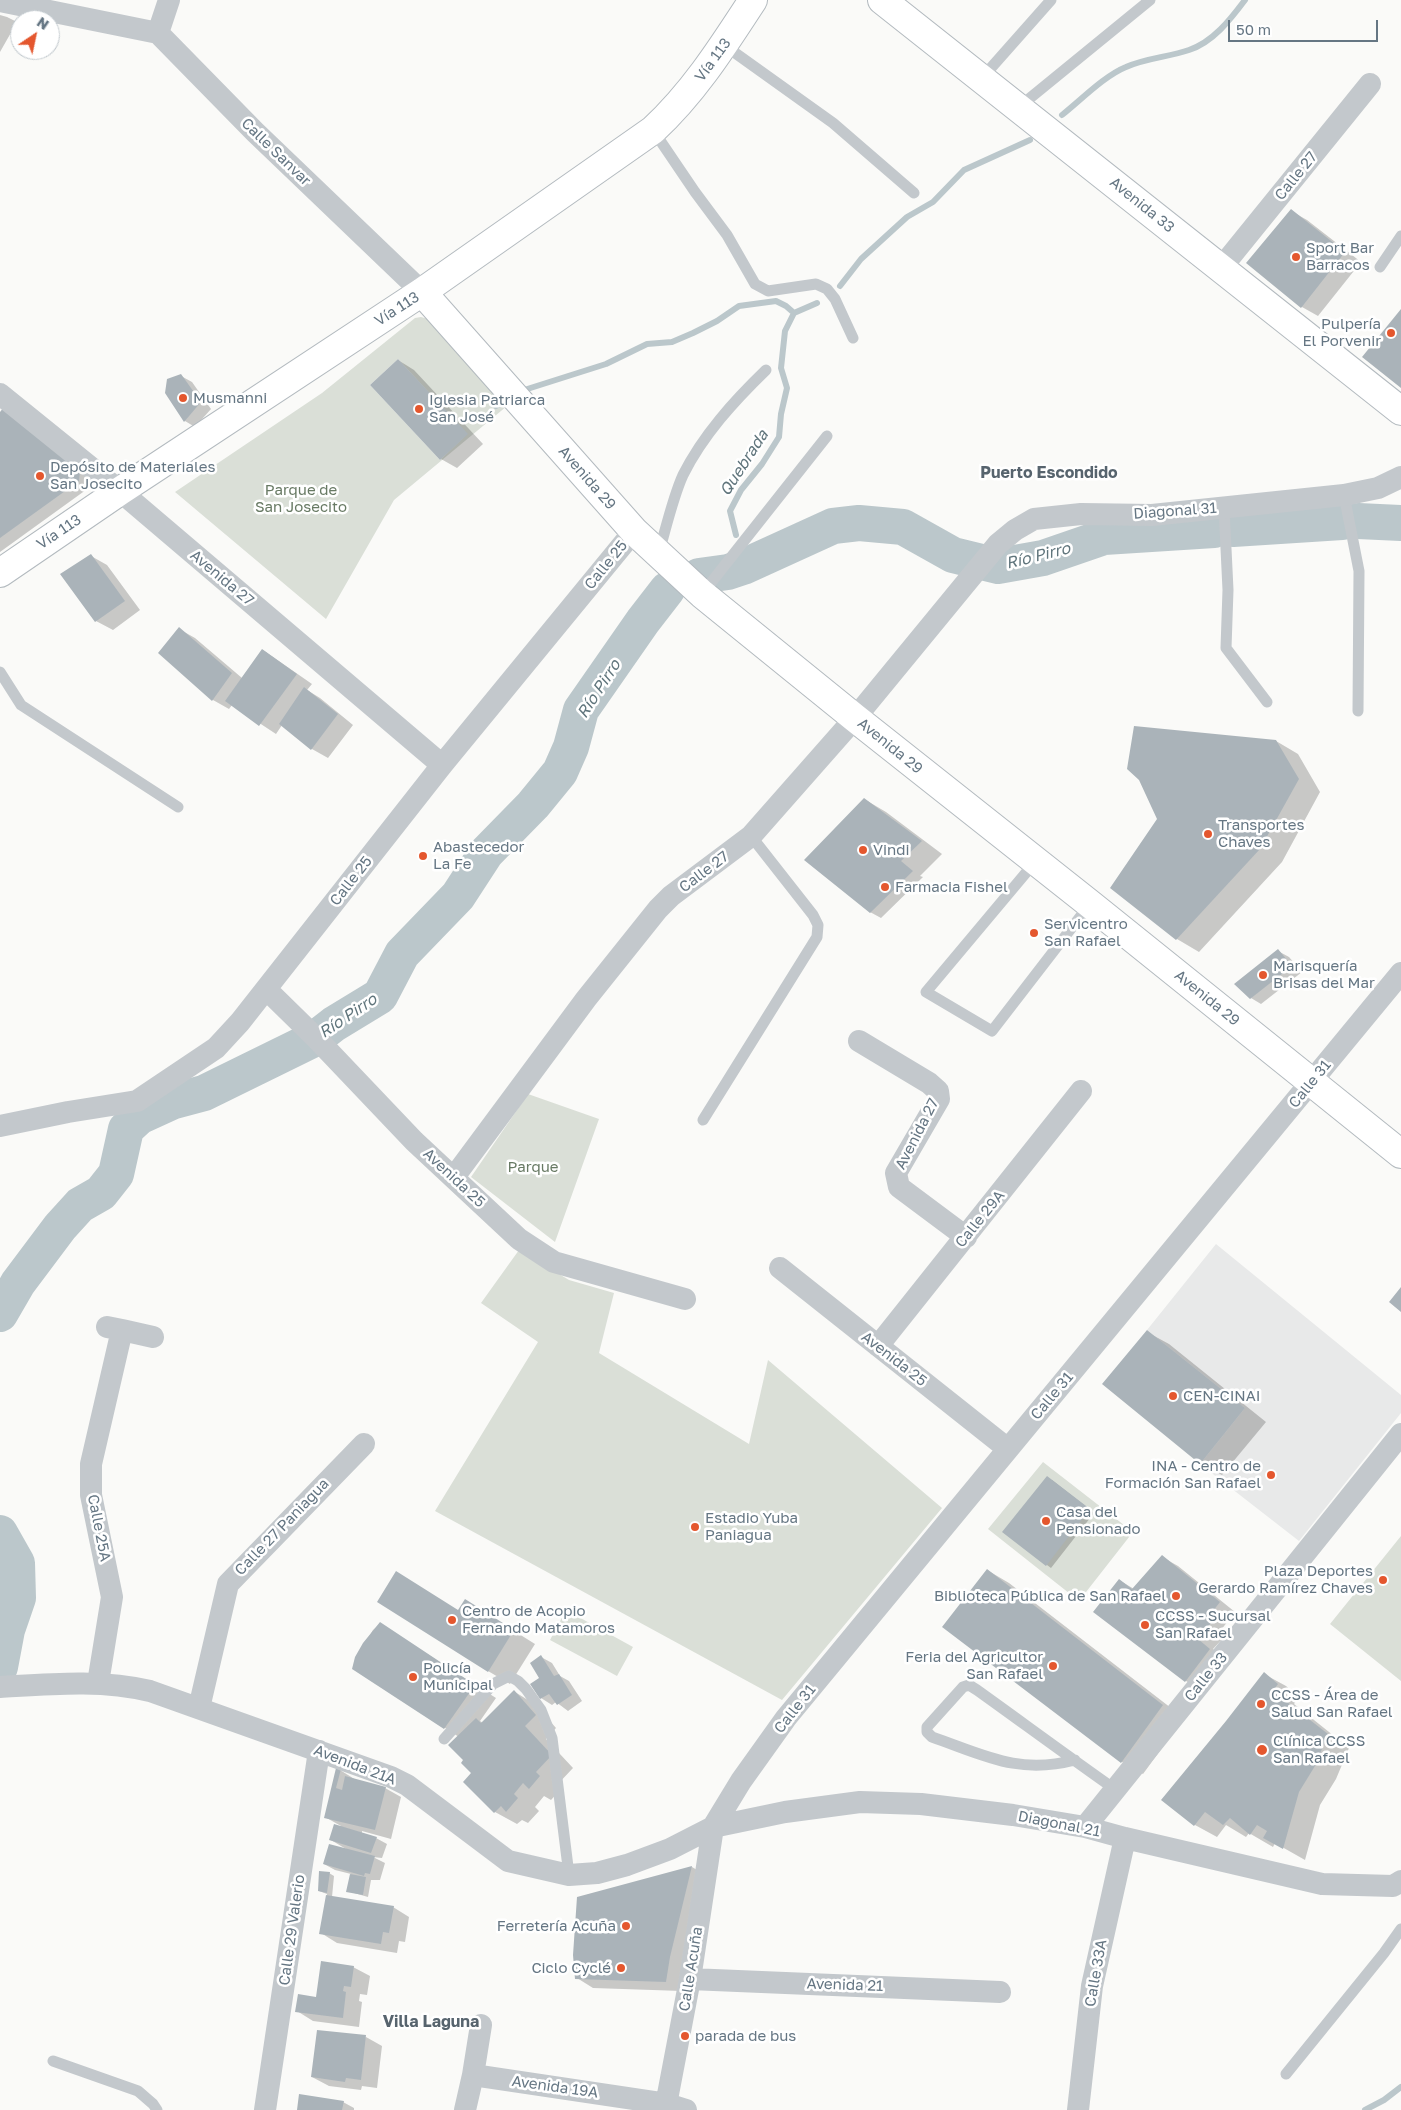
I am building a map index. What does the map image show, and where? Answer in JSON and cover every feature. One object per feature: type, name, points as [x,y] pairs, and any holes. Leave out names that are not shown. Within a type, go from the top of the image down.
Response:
[{"type":"main road","name":"Vía 113","points":[[0,573],[120,491],[422,292],[653,130],[675,110],[724,45],[753,0]]},
{"type":"main road","name":"Avenida 33","points":[[882,0],[1401,412]]},
{"type":"main road","name":"Avenida 29","points":[[422,292],[634,531],[702,594],[1401,1154]]},
{"type":"street","points":[[0,1],[158,33],[169,0]]},
{"type":"street","name":"Calle Sanvar","points":[[158,33],[255,132],[422,292]]},
{"type":"street","name":"Calle 27","points":[[1221,268],[1370,84]]},
{"type":"street","name":"Avenida 27","points":[[0,394],[120,491],[442,765]]},
{"type":"street","name":"Diagonal 31","points":[[970,578],[998,544],[1015,530],[1034,519],[1081,514],[1152,515],[1344,495],[1378,488],[1401,477]]},
{"type":"street","name":"Calle 25","points":[[0,1126],[68,1112],[137,1101],[216,1048],[240,1022],[442,765],[634,531]]},
{"type":"street","name":"Calle 27","points":[[454,1177],[586,999],[658,910],[671,896],[751,836],[855,718],[970,578]]},
{"type":"street","name":"Calle 31","points":[[713,1827],[741,1781],[786,1718],[1401,973]]},
{"type":"street","name":"Avenida 25","points":[[266,989],[316,1038],[414,1141],[519,1239],[554,1262],[685,1299]]},
{"type":"street","name":"Avenida 27","points":[[858,1041],[929,1083],[938,1091],[938,1099],[896,1173],[896,1179],[899,1187],[966,1237]]},
{"type":"street","name":"Calle 29A","points":[[878,1346],[1081,1092]]},
{"type":"street","name":"Avenida 25","points":[[780,1268],[1008,1449]]},
{"type":"street","name":"Calle 25A","points":[[98,1683],[112,1597],[91,1494],[91,1464],[115,1329],[154,1337]]},
{"type":"street","name":"Calle 33","points":[[1086,1827],[1401,1434]]},
{"type":"street","name":"Calle 27 Paniagua","points":[[199,1708],[228,1584],[364,1444]]},
{"type":"street","name":"Avenida 21A","points":[[0,1687],[98,1683],[130,1686],[150,1691],[391,1777],[406,1785],[508,1862],[569,1875],[597,1873],[627,1866],[670,1849],[713,1827]]},
{"type":"street","name":"Calle 29 Valerio","points":[[265,2110],[319,1751]]},
{"type":"street","name":"Diagonal 21","points":[[713,1827],[785,1812],[860,1802],[930,1805],[1013,1815],[1086,1827],[1124,1838],[1322,1884],[1393,1886],[1401,1881]]},
{"type":"street","name":"Calle Acuña","points":[[673,2108],[713,1827]]},
{"type":"street","name":"Calle 33A","points":[[1078,2110],[1092,1986],[1124,1838]]},
{"type":"street","name":"Avenida 21","points":[[690,1979],[1000,1992]]},
{"type":"street","points":[[465,2110],[481,2025]]},
{"type":"street","name":"Avenida 19A","points":[[473,2075],[673,2108]]},
{"type":"lane","points":[[982,78],[1051,0]]},
{"type":"lane","points":[[1019,107],[1150,0]]},
{"type":"lane","points":[[724,45],[833,123],[914,192]]},
{"type":"lane","points":[[653,130],[727,235],[748,275],[755,284],[768,290],[816,284],[827,289],[835,299],[853,338]]},
{"type":"lane","points":[[1380,267],[1401,236]]},
{"type":"lane","points":[[658,554],[683,476],[709,434],[732,405],[766,370]]},
{"type":"lane","points":[[702,594],[827,436]]},
{"type":"lane","points":[[1344,495],[1359,571],[1358,711]]},
{"type":"lane","points":[[1224,507],[1228,590],[1226,648],[1267,702]]},
{"type":"lane","points":[[0,672],[21,705],[178,807]]},
{"type":"lane","points":[[703,1120],[817,937],[818,925],[813,915],[751,836]]},
{"type":"lane","points":[[1035,862],[926,992],[992,1031],[1090,904]]},
{"type":"lane","points":[[444,1739],[493,1684],[508,1676],[522,1685],[541,1710],[552,1738],[569,1875]]},
{"type":"lane","points":[[1075,1760],[1053,1766],[1009,1764],[932,1737],[927,1732],[927,1727],[963,1687],[969,1685],[1075,1760],[1116,1790]]},
{"type":"lane","points":[[1286,2074],[1384,1953],[1401,1928]]},
{"type":"lane","points":[[53,2061],[138,2091],[157,2110]]},
{"type":"shaded area","points":[[1216,1244],[1401,1395],[1401,1413],[1299,1541],[1200,1464],[1245,1408],[1147,1330]]},
{"type":"green space","name":"Parque de San Josecito","points":[[415,318],[428,319],[507,406],[394,500],[326,619],[175,492],[322,393]],"holes":[[[398,359],[467,434],[440,460],[370,385]]]},
{"type":"green space","name":"Parque","points":[[528,1094],[599,1119],[555,1242],[471,1177]]},
{"type":"green space","name":"Estadio Yuba Paniagua","points":[[519,1250],[569,1280],[614,1293],[599,1353],[749,1444],[768,1360],[942,1508],[782,1700],[435,1511],[538,1342],[481,1303]]},
{"type":"green space","points":[[1043,1462],[1133,1532],[1079,1601],[988,1529]]},
{"type":"green space","name":"Plaza Deportes Gerardo Ramírez Chaves","points":[[1401,1536],[1401,1681],[1330,1624]]},
{"type":"green space","points":[[566,1610],[633,1647],[617,1676],[550,1640]]},
{"type":"building","name":"Sport Bar Barracos","points":[[1291,209],[1345,252],[1301,308],[1246,263]]},
{"type":"building","name":"Pulpería El Porvenir","points":[[1401,309],[1401,388],[1362,357]]},
{"type":"building","name":"Iglesia Patriarca San José","points":[[398,359],[468,434],[440,460],[370,385]]},
{"type":"building","name":"Musmanni","points":[[181,374],[201,402],[184,422],[165,393],[167,379]]},
{"type":"building","name":"Depósito de Materiales San Josecito","points":[[4,407],[80,471],[79,481],[0,538],[0,412]]},
{"type":"building","points":[[91,554],[125,601],[95,622],[60,574]]},
{"type":"building","points":[[179,627],[232,673],[212,701],[158,653]]},
{"type":"building","points":[[262,649],[297,674],[259,726],[225,701]]},
{"type":"building","points":[[304,687],[338,714],[311,750],[279,724]]},
{"type":"building","name":"Transportes Chaves","points":[[1134,726],[1276,740],[1299,779],[1260,849],[1176,940],[1110,888],[1157,819],[1139,780],[1127,769]]},
{"type":"building","name":"Vindi","points":[[864,798],[922,841],[901,861],[913,871],[870,913],[804,860]]},
{"type":"building","name":"Marisquería Brisas del Mar","points":[[1278,949],[1292,966],[1250,999],[1234,984]]},
{"type":"building","points":[[1401,1287],[1401,1312],[1389,1302]]},
{"type":"building","name":"CEN-CINAI","points":[[1147,1330],[1245,1408],[1200,1464],[1102,1384]]},
{"type":"building","name":"Casa del Pensionado","points":[[1047,1476],[1090,1509],[1046,1566],[1002,1532]]},
{"type":"building","points":[[1162,1555],[1220,1602],[1206,1620],[1211,1623],[1198,1639],[1210,1649],[1185,1682],[1093,1612],[1119,1579],[1132,1589]]},
{"type":"building","name":"Feria del Agricultor San Rafael","points":[[987,1569],[1163,1705],[1121,1763],[942,1627]]},
{"type":"building","name":"Centro de Acopio Fernando Matamoros","points":[[396,1571],[458,1610],[465,1599],[514,1630],[488,1672],[377,1602]]},
{"type":"building","name":"Policía Municipal","points":[[380,1622],[475,1685],[444,1729],[352,1669],[355,1657],[363,1643]]},
{"type":"building","points":[[541,1655],[554,1676],[559,1674],[572,1695],[557,1705],[549,1694],[540,1699],[530,1684],[539,1678],[530,1663]]},
{"type":"building","name":"Clínica CCSS San Rafael","points":[[1264,1672],[1278,1684],[1273,1691],[1328,1734],[1315,1766],[1299,1792],[1283,1849],[1263,1838],[1267,1831],[1257,1825],[1250,1835],[1230,1818],[1223,1825],[1205,1812],[1194,1826],[1161,1800]]},
{"type":"building","points":[[514,1690],[536,1715],[525,1726],[552,1755],[536,1772],[540,1776],[529,1789],[523,1783],[514,1794],[518,1798],[506,1812],[501,1806],[494,1813],[463,1782],[471,1773],[461,1763],[463,1760],[448,1745],[476,1718],[481,1723]]},
{"type":"building","points":[[336,1768],[341,1769],[336,1788],[342,1790],[345,1776],[386,1787],[375,1830],[324,1818]]},
{"type":"building","points":[[334,1824],[377,1837],[371,1853],[329,1840]]},
{"type":"building","points":[[329,1844],[375,1856],[370,1874],[365,1873],[364,1876],[323,1864]]},
{"type":"building","name":"Ferretería Acuña","points":[[692,1866],[670,1957],[666,1982],[575,1979],[573,1955],[577,1897]]},
{"type":"building","points":[[319,1871],[330,1872],[327,1893],[318,1891]]},
{"type":"building","points":[[350,1874],[366,1877],[363,1895],[346,1892]]},
{"type":"building","points":[[326,1895],[394,1906],[389,1933],[383,1932],[381,1944],[319,1934]]},
{"type":"building","points":[[321,1961],[354,1966],[351,1987],[344,1986],[343,1991],[346,1992],[343,2018],[295,2012],[298,1994],[316,1997]]},
{"type":"building","points":[[317,2030],[366,2035],[361,2080],[346,2078],[345,2082],[311,2077]]},
{"type":"building","points":[[299,2094],[344,2101],[342,2110],[297,2110]]},
{"type":"waterway","name":"Quebrada","points":[[1062,115],[1101,82],[1118,71],[1141,62],[1189,50],[1206,42],[1227,22],[1245,0]]},
{"type":"waterway","name":"Quebrada","points":[[840,286],[861,259],[907,217],[933,202],[964,170],[1030,140]]},
{"type":"waterway","points":[[521,391],[606,364],[647,344],[672,342],[717,321],[739,306],[776,301],[794,313]]},
{"type":"waterway","name":"Quebrada","points":[[736,535],[730,511],[741,490],[762,464],[779,437],[781,414],[787,388],[781,368],[785,331],[794,313],[817,303]]},
{"type":"waterway","points":[[496,406],[508,399]]},
{"type":"waterway","name":"Río Pirro","points":[[1358,521],[1401,523]]},
{"type":"waterway","name":"Río Pirro","points":[[1233,529],[1342,522]]},
{"type":"waterway","name":"Río Pirro","points":[[699,576],[728,572],[743,567],[833,526],[859,523],[903,527],[953,555],[998,566],[1043,558],[1104,537],[1214,530]]},
{"type":"waterway","name":"Quebrada","points":[[728,572],[732,561]]},
{"type":"waterway","name":"Río Pirro","points":[[0,1314],[18,1283],[60,1227],[80,1205],[101,1193],[116,1174],[126,1129],[139,1117],[174,1101],[204,1093],[316,1038],[334,1024],[380,996],[402,954],[458,896],[486,853],[533,805],[560,772],[571,747],[581,710],[667,590]]},
{"type":"waterway","name":"Río Pirro","points":[[0,1533],[17,1563],[18,1598],[7,1630],[0,1667]]},
{"type":"waterway","name":"Quebrada","points":[[1365,2110],[1384,2100],[1401,2087]]},
{"type":"place","name":"Sport Bar Barracos","points":[[1296,257]]},
{"type":"place","name":"Pulpería El Porvenir","points":[[1391,333]]},
{"type":"place","name":"Musmanni","points":[[183,398]]},
{"type":"place","name":"Iglesia Patriarca San José","points":[[419,409]]},
{"type":"place","name":"Depósito de Materiales San Josecito","points":[[40,476]]},
{"type":"place","name":"Transportes Chaves","points":[[1208,834]]},
{"type":"place","name":"Vindi","points":[[863,850]]},
{"type":"place","name":"Abastecedor La Fe","points":[[423,856]]},
{"type":"place","name":"Farmacia Fishel","points":[[885,887]]},
{"type":"place","name":"Servicentro San Rafael","points":[[1034,933]]},
{"type":"place","name":"Marisquería Brisas del Mar","points":[[1263,975]]},
{"type":"place","name":"CEN-CINAI","points":[[1173,1396]]},
{"type":"place","name":"INA - Centro de Formación San Rafael","points":[[1271,1475]]},
{"type":"place","name":"Casa del Pensionado","points":[[1046,1521]]},
{"type":"place","name":"Estadio Yuba Paniagua","points":[[695,1527]]},
{"type":"place","name":"Plaza Deportes Gerardo Ramírez Chaves","points":[[1383,1580]]},
{"type":"place","name":"Biblioteca Pública de San Rafael","points":[[1176,1596]]},
{"type":"place","name":"Centro de Acopio Fernando Matamoros","points":[[452,1620]]},
{"type":"place","name":"CCSS - Sucursal San Rafael","points":[[1145,1625]]},
{"type":"place","name":"Feria del Agricultor San Rafael","points":[[1053,1666]]},
{"type":"place","name":"Policía Municipal","points":[[413,1677]]},
{"type":"place","name":"CCSS - Área de Salud San Rafael","points":[[1261,1704]]},
{"type":"place","name":"Clínica CCSS San Rafael","points":[[1262,1750]]},
{"type":"place","name":"Ferretería Acuña","points":[[626,1926]]},
{"type":"place","name":"Ciclo Cyclé","points":[[621,1968]]},
{"type":"place","name":"parada de bus","points":[[685,2036]]},
{"type":"district","name":"Puerto Escondido","points":[[1049,473]]},
{"type":"district","name":"Villa Laguna","points":[[431,2022]]}]
